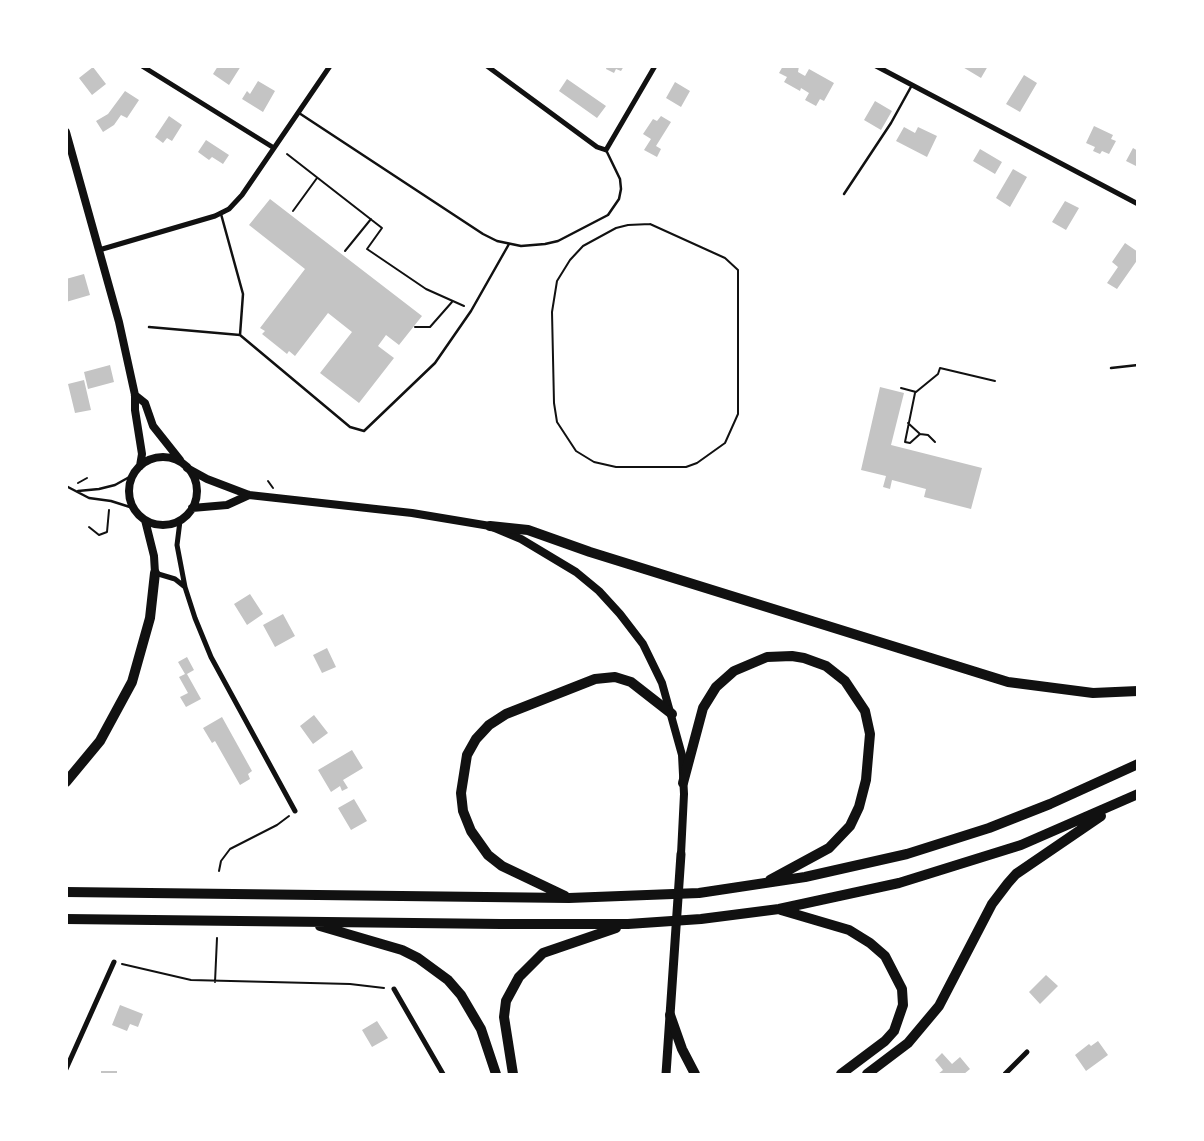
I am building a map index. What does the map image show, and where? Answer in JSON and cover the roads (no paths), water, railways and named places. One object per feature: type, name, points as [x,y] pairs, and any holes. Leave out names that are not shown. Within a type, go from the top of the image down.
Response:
[{"type":"highway","points":[[490,526],[528,530],[1008,682],[1093,693],[1138,691]]},
{"type":"highway","points":[[66,782],[100,741],[132,682],[148,629],[155,573]]},
{"type":"highway","points":[[683,783],[699,720],[708,697],[724,678],[744,664],[767,657],[804,657],[826,666],[853,690],[868,722],[870,747],[866,780],[855,817],[843,835],[829,848],[760,884]]},
{"type":"highway","points":[[569,898],[502,866],[488,855],[471,831],[463,811],[461,793],[467,755],[476,739],[489,725],[506,714],[595,679],[615,677],[631,682],[672,715]]},
{"type":"highway","points":[[66,892],[569,898],[674,894],[760,884],[872,863],[966,835],[1050,804],[1138,764]]},
{"type":"highway","points":[[66,919],[628,924],[701,919],[779,909],[859,893],[960,866],[1021,845],[1138,794]]},
{"type":"highway","points":[[867,1074],[908,1043],[940,1006],[977,929],[992,904],[1016,874],[1125,800]]},
{"type":"highway","points":[[779,909],[849,930],[885,956],[897,975],[902,989],[903,1005],[894,1031],[841,1074]]},
{"type":"highway","points":[[305,922],[395,947],[433,968],[461,995],[472,1011],[490,1052],[496,1074]]},
{"type":"highway","points":[[513,1074],[504,1017],[506,1001],[519,977],[543,953],[628,924]]},
{"type":"highway","points":[[670,1015],[682,1049],[695,1074]]},
{"type":"main road","points":[[66,132],[135,395],[142,454],[140,466]]},
{"type":"main road","points":[[135,395],[145,403],[153,426],[196,483],[192,508],[180,520],[166,525],[145,520]]},
{"type":"main road","points":[[155,573],[154,556],[145,520],[133,508],[129,492],[133,475],[140,466],[160,457],[171,458],[206,479],[249,495],[412,513],[490,526],[551,555],[599,592],[643,644],[662,682],[682,755],[681,854],[666,1074]]},
{"type":"main road","points":[[192,508],[227,505],[249,495]]},
{"type":"street","points":[[142,66],[274,148]]},
{"type":"street","points":[[99,250],[221,214],[242,195],[330,66]]},
{"type":"street","points":[[487,66],[597,147],[606,150],[655,66]]},
{"type":"street","points":[[876,66],[1138,204]]},
{"type":"street","points":[[180,520],[177,545],[186,587],[211,657],[295,811]]},
{"type":"street","points":[[155,573],[175,579],[186,587]]},
{"type":"street","points":[[66,1069],[114,962]]},
{"type":"street","points":[[394,989],[443,1074]]},
{"type":"street","points":[[1005,1074],[1027,1052]]},
{"type":"lane","points":[[844,194],[912,85]]},
{"type":"lane","points":[[299,113],[483,234],[521,246],[545,244],[608,215],[619,199],[621,189],[620,179],[606,150]]},
{"type":"lane","points":[[221,214],[243,294],[240,335]]},
{"type":"lane","points":[[149,327],[240,335],[350,427],[364,432],[435,363],[471,312],[509,244]]},
{"type":"lane","points":[[1111,368],[1138,365]]},
{"type":"lane","points":[[79,491],[116,485],[133,475]]},
{"type":"lane","points":[[66,486],[89,498],[133,508]]}]
